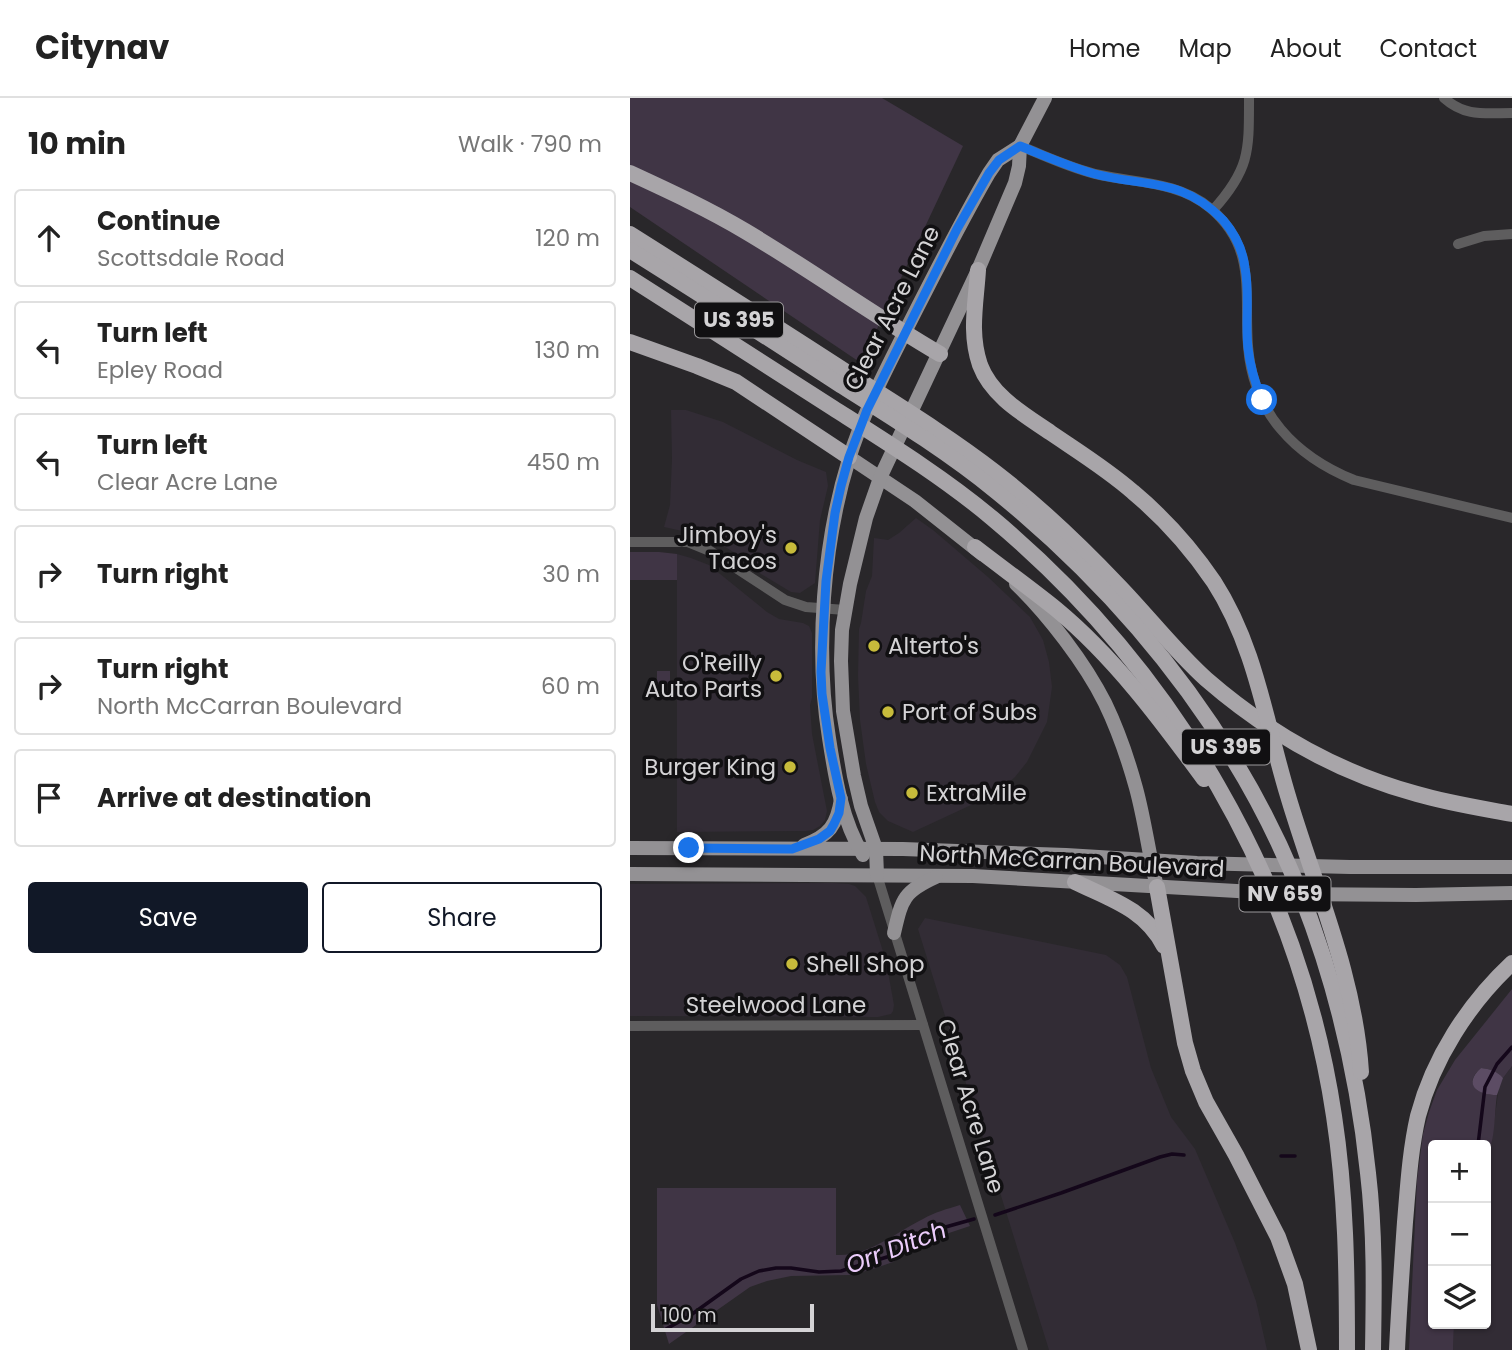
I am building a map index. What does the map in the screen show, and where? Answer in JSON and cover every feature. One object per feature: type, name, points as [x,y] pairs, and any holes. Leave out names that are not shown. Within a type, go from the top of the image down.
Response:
[{"type":"highway","points":[[630,173],[678,194],[744,231],[940,354]]},
{"type":"highway","points":[[630,234],[852,384]]},
{"type":"highway","name":"US 395","points":[[630,250],[852,384],[934,437],[1094,580],[1198,704],[1234,760],[1281,850],[1316,937],[1334,995],[1351,1063],[1365,1147],[1372,1221],[1373,1350]]},
{"type":"highway","points":[[978,271],[973,333],[981,367],[991,384],[1004,399],[1132,491],[1164,520],[1215,584],[1240,632],[1260,686],[1287,792],[1332,927],[1348,991],[1360,1060],[1365,1147]]},
{"type":"highway","name":"US 395","points":[[630,278],[922,466],[990,517],[1032,552],[1089,610],[1157,692],[1205,764],[1241,827],[1268,886],[1301,975],[1322,1053],[1334,1114],[1345,1211],[1347,1350]]},
{"type":"highway","points":[[630,342],[736,383],[849,457]]},
{"type":"highway","points":[[934,437],[997,474],[1047,516],[1119,585],[1205,678],[1250,714],[1292,742],[1380,782],[1446,801],[1512,814]]},
{"type":"highway","points":[[975,547],[1056,610],[1127,680],[1217,797],[1268,886]]},
{"type":"highway","points":[[1075,882],[1135,911],[1148,921],[1167,951]]},
{"type":"highway","points":[[1157,887],[1167,951],[1193,1071],[1206,1102],[1278,1237],[1295,1284],[1309,1350]]},
{"type":"highway","points":[[1397,1350],[1409,1173],[1419,1114],[1427,1087],[1452,1038],[1487,990],[1512,963]]},
{"type":"main road","name":"Clear Acre Lane","points":[[877,875],[876,849],[861,806],[843,712],[841,661],[845,610],[866,518],[880,478],[978,271],[1015,183],[1020,146],[1045,98]]},
{"type":"main road","name":"Clear Acre Lane","points":[[877,875],[860,849],[841,798],[822,694],[826,581],[835,513],[849,457],[867,410],[905,333],[989,173],[999,160],[1020,146]]},
{"type":"main road","points":[[849,457],[923,507],[975,547],[1021,589],[1086,671],[1105,703],[1124,750],[1157,887]]},
{"type":"main road","points":[[792,849],[819,839],[830,831],[839,813],[841,798]]},
{"type":"main road","name":"North McCarran Boulevard","points":[[630,848],[981,851],[1197,863],[1512,867]]},
{"type":"main road","name":"North McCarran Boulevard","points":[[630,874],[940,876],[1362,895],[1512,894]]},
{"type":"main road","points":[[894,933],[906,897],[920,884],[940,876]]},
{"type":"street","points":[[1213,210],[1233,186],[1246,157],[1249,141],[1249,98]]},
{"type":"street","points":[[1444,98],[1452,105],[1473,113],[1512,113]]},
{"type":"street","points":[[1020,146],[1088,172],[1174,188],[1202,201],[1213,210],[1234,234],[1241,250],[1247,283],[1248,346],[1262,400],[1272,418],[1299,449],[1332,471],[1354,480],[1512,517]]},
{"type":"street","points":[[1458,244],[1484,236],[1512,234]]},
{"type":"street","points":[[630,542],[688,542],[710,551],[785,600],[806,607],[845,610]]},
{"type":"street","name":"Clear Acre Lane","points":[[877,875],[1023,1350]]},
{"type":"street","name":"Steelwood Lane","points":[[630,1026],[923,1025]]},
{"type":"shaded area","points":[[630,98],[882,98],[963,146],[861,363],[630,207]]},
{"type":"shaded area","points":[[671,410],[686,410],[723,422],[826,472],[828,486],[820,520],[815,583],[800,593],[791,592],[761,574],[740,556],[705,536],[664,527],[670,505]]},
{"type":"shaded area","points":[[916,518],[988,577],[1030,617],[1043,640],[1052,687],[1047,722],[1027,762],[1015,777],[997,793],[913,832],[888,821],[879,812],[875,802],[860,720],[858,676],[859,629],[866,591],[872,576],[874,538],[888,540]]},
{"type":"shaded area","points":[[630,552],[677,554],[677,580],[630,580]]},
{"type":"shaded area","points":[[677,554],[709,565],[779,619],[809,626],[812,633],[812,734],[827,811],[825,820],[813,830],[677,832]]},
{"type":"shaded area","points":[[657,671],[670,671],[670,700],[657,699]]},
{"type":"shaded area","points":[[833,883],[855,886],[866,897],[886,961],[893,1011],[878,1017],[630,1016],[630,884]]},
{"type":"shaded area","points":[[925,918],[1106,955],[1120,965],[1127,977],[1151,1068],[1171,1117],[1195,1149],[1235,1243],[1256,1301],[1267,1350],[1049,1350],[918,929]]},
{"type":"shaded area","points":[[1512,989],[1512,1066],[1503,1078],[1493,1071],[1481,1068],[1473,1079],[1473,1084],[1479,1091],[1497,1095],[1491,1142],[1491,1140],[1428,1140],[1428,1329],[1454,1329],[1453,1350],[1409,1350],[1417,1180],[1423,1134],[1437,1090],[1455,1060]]},
{"type":"shaded area","points":[[1512,1066],[1512,1350],[1453,1350],[1454,1329],[1491,1329],[1491,1144],[1499,1087]]},
{"type":"shaded area","points":[[1481,1068],[1493,1071],[1503,1078],[1497,1095],[1475,1088],[1473,1079]]},
{"type":"shaded area","points":[[657,1188],[836,1188],[836,1255],[848,1255],[870,1248],[928,1217],[960,1205],[970,1226],[931,1239],[893,1262],[870,1270],[849,1275],[791,1276],[750,1287],[669,1344],[657,1305]]},
{"type":"waterway","name":"Orr Ditch","points":[[1479,1140],[1485,1087],[1497,1064],[1512,1047]]},
{"type":"waterway","name":"Orr Ditch","points":[[995,1215],[1160,1157],[1184,1155]]},
{"type":"waterway","name":"Orr Ditch","points":[[1281,1156],[1295,1156]]},
{"type":"waterway","name":"Orr Ditch","points":[[666,1329],[688,1317],[741,1279],[759,1271],[776,1268],[841,1271],[887,1257],[942,1228],[974,1219]]},
{"type":"place","name":"Jimboy's Tacos","points":[[791,548]]},
{"type":"place","name":"Alterto's","points":[[874,646]]},
{"type":"place","name":"O'Reilly Auto Parts","points":[[776,676]]},
{"type":"place","name":"Port of Subs","points":[[888,712]]},
{"type":"place","name":"Burger King","points":[[790,767]]},
{"type":"place","name":"ExtraMile","points":[[912,793]]},
{"type":"place","name":"Shell Shop","points":[[792,964]]},
{"type":"route","points":[[689,848],[792,849],[819,839],[830,831],[839,813],[841,798],[830,748],[821,672],[830,543],[841,486],[867,410],[957,229],[999,160],[1020,146],[1076,169],[1174,188],[1202,201],[1213,210],[1234,234],[1241,250],[1247,283],[1248,346],[1262,400]]}]
